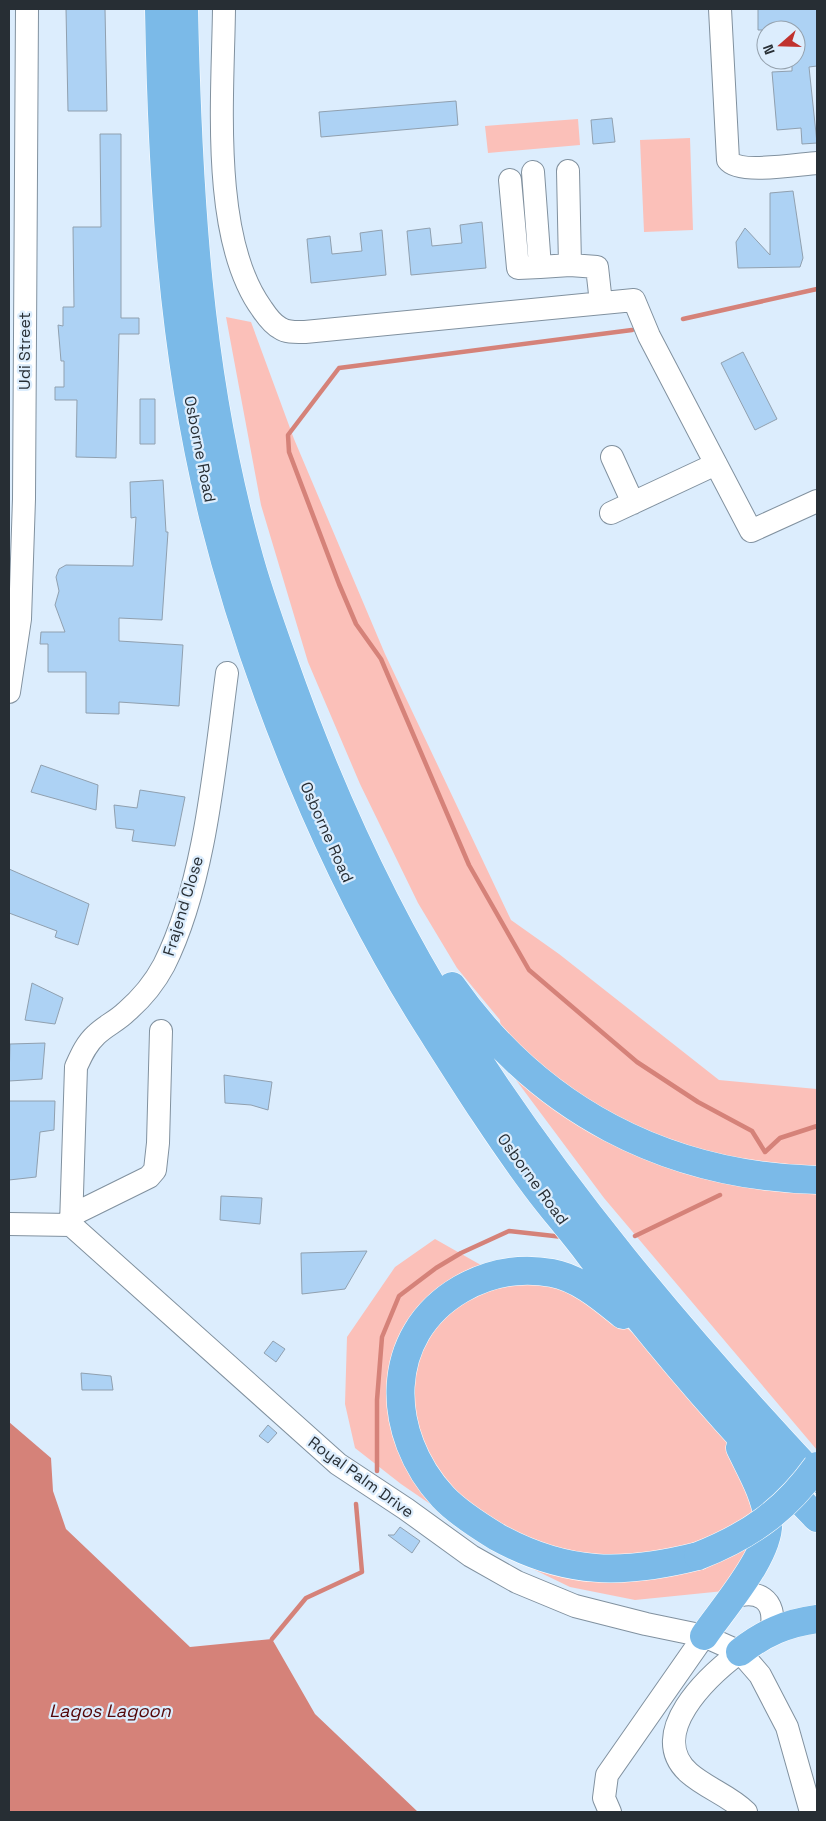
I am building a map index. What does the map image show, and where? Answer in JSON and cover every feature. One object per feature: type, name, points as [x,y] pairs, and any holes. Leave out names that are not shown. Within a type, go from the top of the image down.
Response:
[{"type":"main road","name":"Osborne Road","points":[[160,9],[166,185],[174,288],[188,389],[215,524],[246,629],[278,718],[332,846],[392,963],[426,1022],[535,1186],[666,1351],[817,1518]]},
{"type":"main road","name":"Osborne Road","points":[[184,9],[187,150],[203,334],[222,442],[246,548],[300,709],[360,849],[392,914],[452,1020],[510,1105],[587,1211],[712,1364],[817,1479]]},
{"type":"main road","points":[[392,914],[428,950],[472,1015],[504,1050],[534,1078],[566,1102],[638,1142],[675,1157],[712,1168],[793,1179],[817,1180]]},
{"type":"main road","points":[[666,1351],[598,1295],[576,1282],[553,1273],[528,1271],[501,1273],[478,1279],[435,1308],[420,1328],[408,1350],[401,1378],[403,1425],[414,1455],[427,1476],[443,1498],[465,1516],[518,1548],[576,1566],[609,1570],[672,1563],[730,1544],[758,1527],[780,1509],[804,1484],[817,1466]]},
{"type":"main road","points":[[704,1636],[761,1555],[767,1539],[768,1521],[758,1484],[725,1418]]},
{"type":"main road","points":[[740,1652],[771,1631],[795,1622],[817,1619]]},
{"type":"street","name":"Udi Street","points":[[9,692],[20,619],[16,499],[17,285],[27,9]]},
{"type":"street","points":[[224,9],[222,130],[229,227],[242,272],[252,294],[268,318],[280,328],[292,332],[305,332],[634,300],[649,336],[751,531],[817,501]]},
{"type":"street","points":[[720,9],[728,160],[735,166],[750,168],[817,163]]},
{"type":"street","points":[[533,172],[540,267]]},
{"type":"street","points":[[568,172],[570,266]]},
{"type":"street","points":[[510,180],[518,268],[597,267],[601,303]]},
{"type":"street","points":[[612,457],[632,503]]},
{"type":"street","points":[[611,513],[716,464]]},
{"type":"street","name":"Frajend Close","points":[[72,1220],[76,1067],[83,1051],[95,1035],[126,1012],[150,987],[164,966],[180,926],[194,878],[208,805],[226,673]]},
{"type":"street","points":[[9,1224],[72,1220],[149,1177],[155,1170],[158,1143],[160,1031]]},
{"type":"street","name":"Royal Palm Drive","points":[[72,1220],[338,1464],[406,1509],[471,1556],[517,1582],[575,1606],[704,1636]]},
{"type":"street","points":[[729,1598],[742,1593],[759,1595],[766,1601],[772,1611],[771,1631]]},
{"type":"street","points":[[610,1812],[604,1798],[607,1775],[704,1636],[740,1652],[760,1675],[787,1727],[812,1812]]},
{"type":"street","points":[[740,1652],[716,1672],[700,1690],[675,1728],[674,1752],[680,1764],[690,1774],[746,1812]]},
{"type":"street","points":[[678,1675],[700,1690]]},
{"type":"shaded area","points":[[578,119],[580,145],[488,153],[485,126]]},
{"type":"shaded area","points":[[690,138],[693,230],[644,232],[640,140]]},
{"type":"shaded area","points":[[226,317],[251,322],[294,439],[385,654],[511,920],[559,954],[719,1080],[817,1089],[817,1450],[604,1198],[504,1064],[500,1020],[457,968],[418,903],[360,784],[308,662],[261,505]]},
{"type":"shaded area","points":[[435,1239],[509,1281],[553,1279],[594,1298],[651,1350],[725,1437],[775,1511],[724,1591],[635,1600],[570,1587],[506,1556],[401,1484],[355,1448],[345,1404],[347,1337],[395,1267]]},
{"type":"water","name":"Lagos Lagoon","points":[[9,1422],[51,1458],[53,1491],[66,1529],[190,1647],[272,1639],[315,1714],[418,1812],[9,1812]]},
{"type":"building","points":[[66,9],[105,9],[107,111],[68,111]]},
{"type":"building","points":[[758,9],[817,9],[817,66],[809,67],[817,143],[802,144],[801,128],[777,130],[772,72],[806,70],[806,20],[758,20]]},
{"type":"building","points":[[456,101],[458,125],[321,137],[319,112]]},
{"type":"building","points":[[612,118],[615,142],[593,144],[591,120]]},
{"type":"building","points":[[100,134],[121,134],[121,318],[139,318],[139,334],[119,334],[116,458],[76,457],[77,400],[55,400],[55,387],[64,387],[64,361],[61,361],[58,325],[63,326],[63,307],[74,307],[73,227],[101,227]]},
{"type":"building","points":[[793,191],[803,258],[800,267],[738,268],[736,242],[745,228],[770,255],[770,193]]},
{"type":"building","points":[[482,222],[486,268],[411,275],[407,231],[430,228],[432,246],[462,243],[460,225]]},
{"type":"building","points":[[382,230],[386,275],[311,283],[307,239],[330,236],[332,254],[362,251],[360,233]]},
{"type":"building","points":[[743,352],[777,419],[755,430],[721,363]]},
{"type":"building","points":[[140,399],[155,399],[155,444],[140,444]]},
{"type":"building","points":[[163,480],[166,532],[168,532],[162,620],[119,618],[119,641],[183,645],[179,706],[119,702],[119,714],[86,713],[86,672],[48,672],[48,644],[40,644],[41,632],[65,632],[55,605],[59,591],[56,577],[59,569],[66,565],[133,566],[136,517],[131,518],[130,482]]},
{"type":"building","points":[[41,765],[98,785],[96,810],[31,792]]},
{"type":"building","points":[[140,790],[185,797],[175,846],[132,841],[134,830],[116,828],[114,805],[137,808]]},
{"type":"building","points":[[9,869],[89,904],[78,945],[55,937],[57,931],[9,913]]},
{"type":"building","points":[[32,983],[63,998],[55,1024],[25,1020]]},
{"type":"building","points":[[45,1043],[42,1079],[9,1081],[10,1044]]},
{"type":"building","points":[[224,1075],[272,1082],[268,1110],[251,1105],[225,1103]]},
{"type":"building","points":[[9,1101],[55,1101],[54,1130],[40,1132],[36,1177],[9,1180]]},
{"type":"building","points":[[221,1196],[262,1198],[260,1224],[220,1220]]},
{"type":"building","points":[[367,1251],[345,1289],[302,1294],[301,1253]]},
{"type":"building","points":[[273,1341],[285,1349],[276,1362],[264,1353]]},
{"type":"building","points":[[81,1373],[111,1376],[113,1390],[82,1390]]},
{"type":"building","points":[[268,1425],[277,1433],[268,1443],[259,1436]]},
{"type":"building","points":[[400,1527],[420,1541],[412,1553],[388,1535],[394,1535]]},
{"type":"waterway","points":[[683,319],[817,289]]},
{"type":"waterway","points":[[632,330],[339,368],[288,435],[289,452],[356,624],[381,659],[469,865],[529,970],[637,1062],[698,1102],[752,1131],[765,1152],[780,1138],[817,1126]]},
{"type":"waterway","points":[[635,1236],[720,1195]]},
{"type":"waterway","points":[[377,1471],[377,1400],[382,1337],[399,1296],[436,1268],[461,1253],[509,1231],[563,1237]]},
{"type":"waterway","points":[[272,1639],[306,1598],[362,1572],[356,1504]]}]
